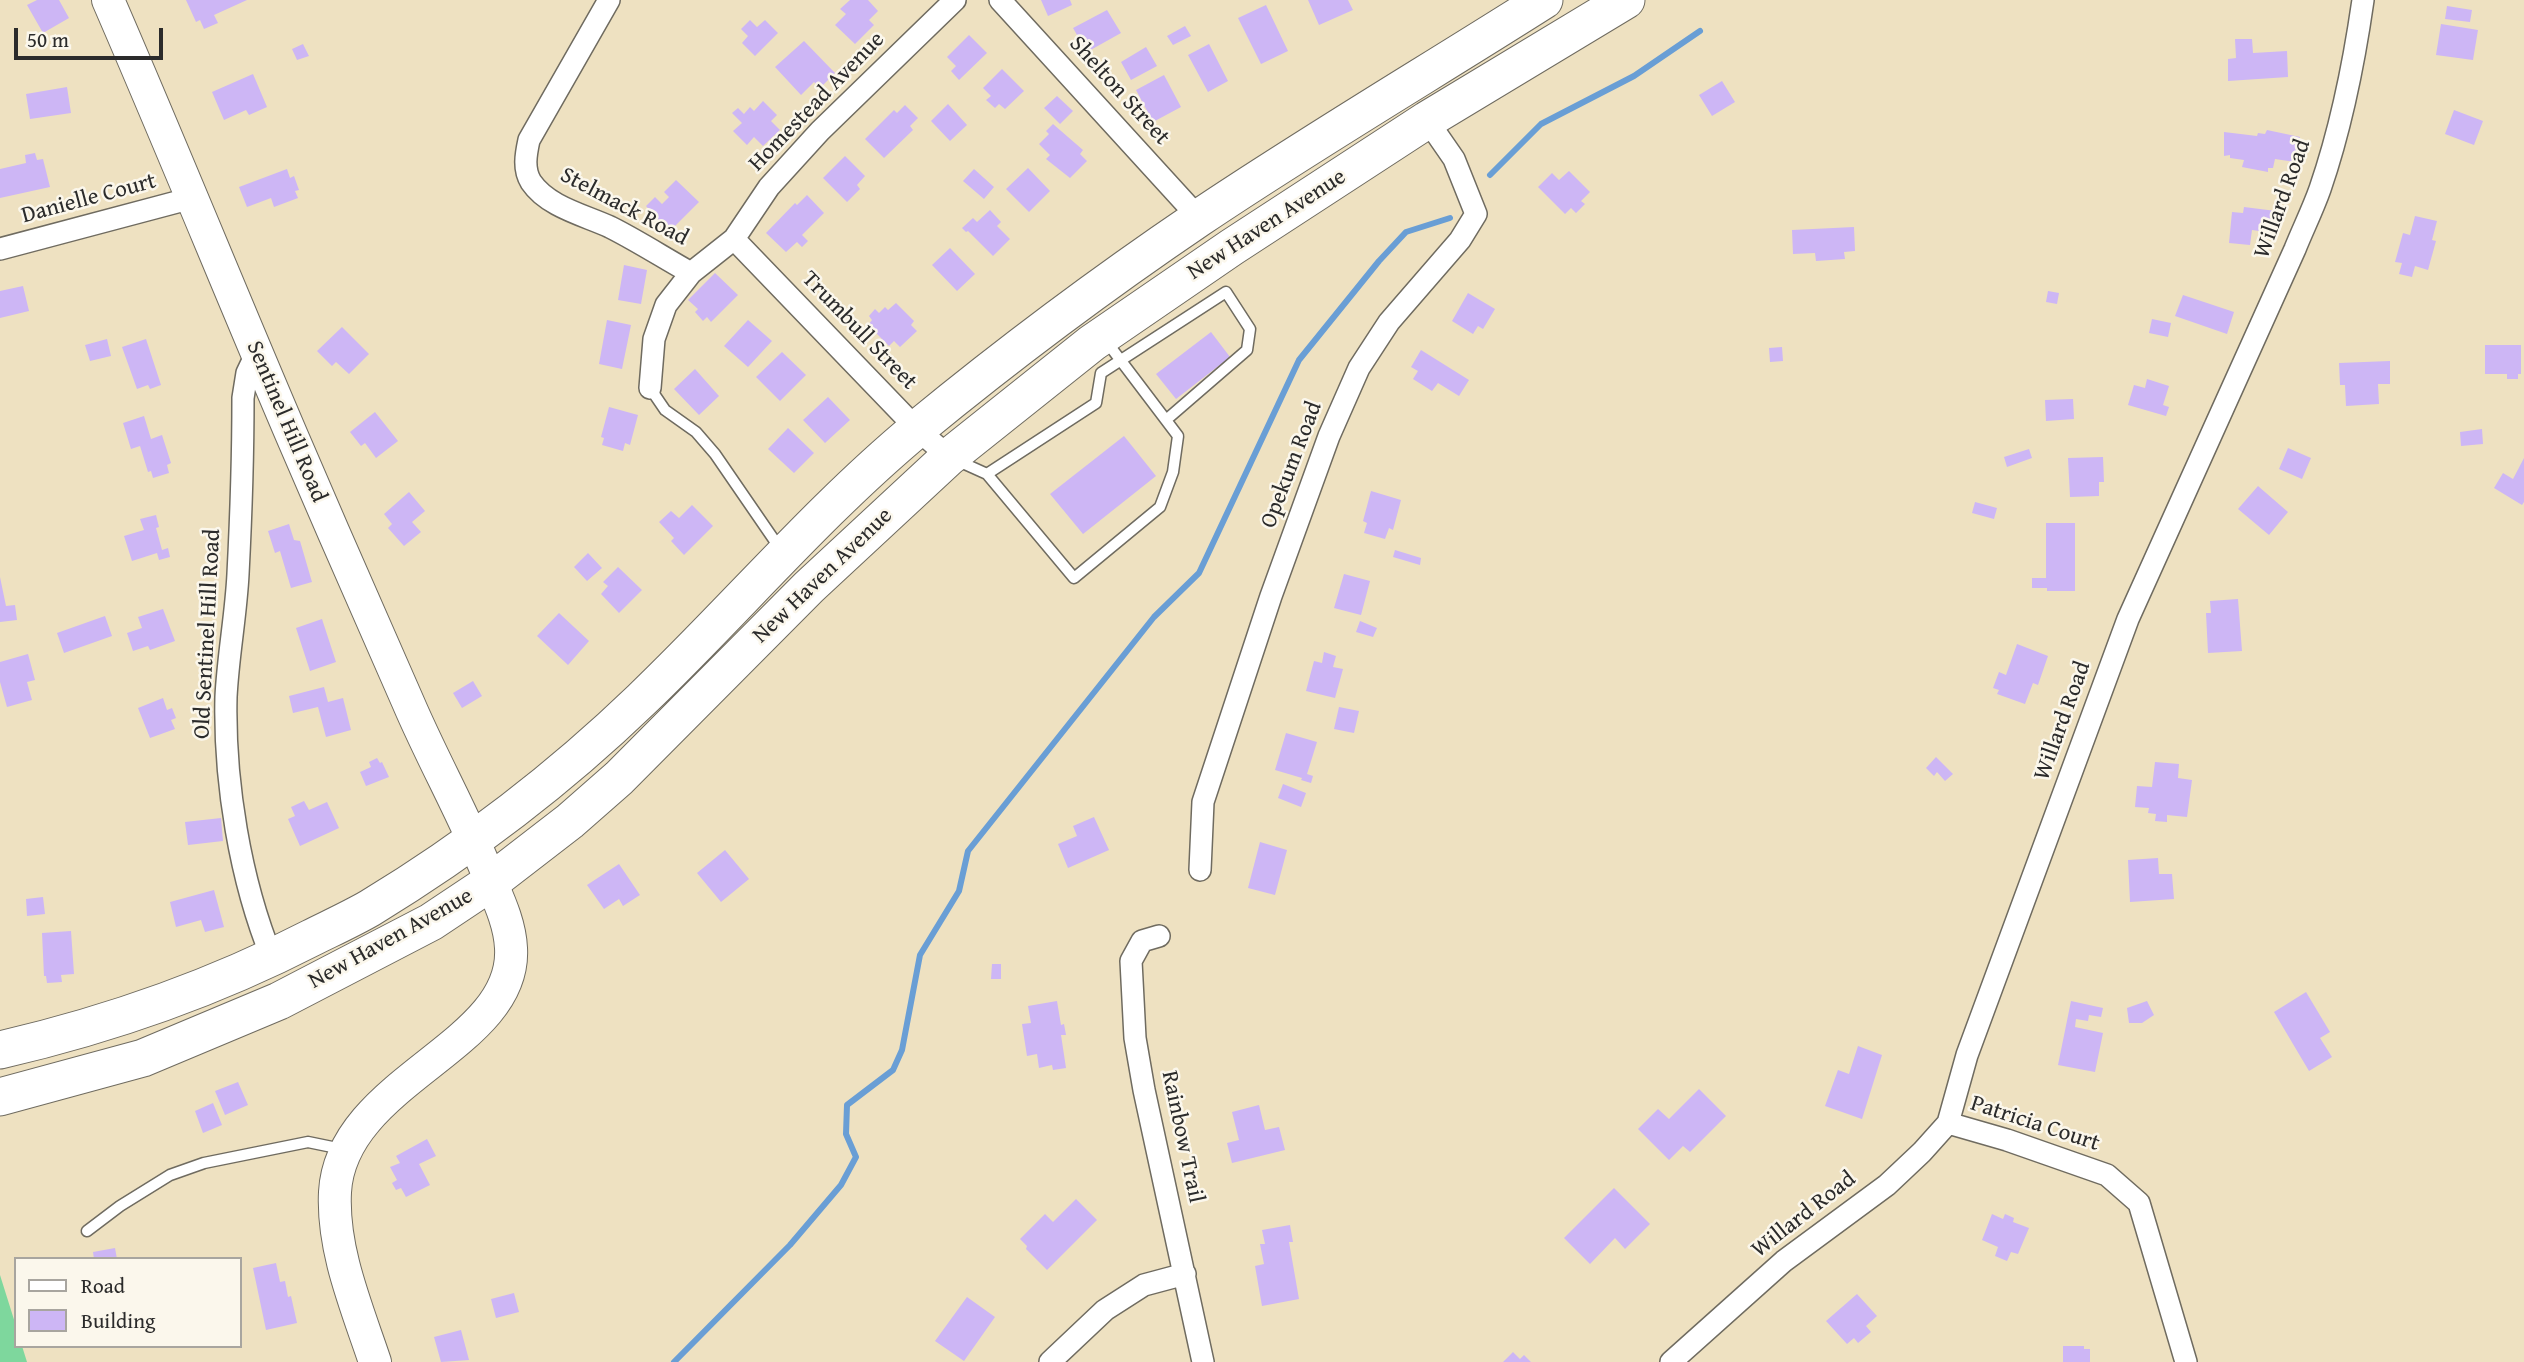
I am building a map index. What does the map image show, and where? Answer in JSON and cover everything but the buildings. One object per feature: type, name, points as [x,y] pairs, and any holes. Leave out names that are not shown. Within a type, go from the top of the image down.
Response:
[{"type":"highway","name":"New Haven Avenue","points":[[0,1050],[53,1038],[133,1014],[204,988],[272,958],[369,909],[475,839],[555,778],[639,702],[867,474],[917,429],[1071,310],[1199,218],[1544,0]]},
{"type":"highway","name":"New Haven Avenue","points":[[0,1097],[143,1058],[279,1001],[431,922],[491,882],[570,821],[619,778],[809,587],[948,457],[1217,278],[1427,120],[1626,0]]},
{"type":"main road","name":"Sentinel Hill Road","points":[[108,0],[411,709],[475,839],[503,912],[512,950],[504,986],[490,1009],[375,1109],[345,1150]]},
{"type":"main road","points":[[345,1150],[335,1190],[340,1249],[375,1362]]},
{"type":"street","name":"Stelmack Road","points":[[609,0],[529,140],[525,160],[530,180],[542,195],[611,228],[691,273]]},
{"type":"street","name":"Homestead Avenue","points":[[650,388],[654,339],[666,304],[691,273],[734,239],[769,187],[820,131],[955,0]]},
{"type":"street","name":"Shelton Street","points":[[1000,0],[1199,218]]},
{"type":"street","points":[[1550,0],[1575,33]]},
{"type":"street","name":"Willard Road","points":[[1671,1362],[1784,1261],[1886,1185],[1922,1152],[1948,1123],[1967,1055],[2128,619],[2320,189],[2357,43],[2362,0]]},
{"type":"street","name":"Opekum Road","points":[[1200,870],[1203,802],[1271,596],[1329,436],[1366,356],[1389,322],[1460,240],[1476,214],[1454,159],[1427,120]]},
{"type":"street","name":"Danielle Court","points":[[0,249],[192,198]]},
{"type":"street","name":"Trumbull Street","points":[[734,239],[917,429],[948,457]]},
{"type":"street","name":"Old Sentinel Hill Road","points":[[257,352],[247,373],[243,398],[238,578],[226,697],[228,755],[236,822],[252,901],[272,958]]},
{"type":"street","name":"Rainbow Trail","points":[[1159,936],[1142,941],[1132,961],[1135,1038],[1203,1362]]},
{"type":"street","name":"Patricia Court","points":[[1948,1123],[2007,1140],[2107,1175],[2138,1203],[2186,1362]]},
{"type":"street","points":[[1050,1362],[1105,1310],[1144,1285],[1185,1274]]},
{"type":"lane","points":[[1166,420],[1247,350],[1250,329],[1217,278]]},
{"type":"lane","points":[[948,457],[987,474],[1074,578],[1160,507],[1174,472],[1178,436],[1111,349],[1101,373],[1096,403],[987,474]]},
{"type":"lane","points":[[650,388],[665,410],[696,432],[715,454],[785,555]]},
{"type":"lane","points":[[87,1231],[120,1206],[170,1175],[204,1163],[308,1142],[345,1150]]},
{"type":"green space","points":[[0,1275],[14,1320],[14,1348],[23,1348],[27,1362],[0,1362]]},
{"type":"waterway","points":[[1490,175],[1541,124],[1634,76],[1700,31]]},
{"type":"waterway","points":[[674,1362],[790,1245],[841,1185],[856,1157],[846,1134],[847,1105],[893,1070],[902,1050],[920,955],[959,891],[968,851],[1154,617],[1199,573],[1299,360],[1379,261],[1406,232],[1450,218]]}]
